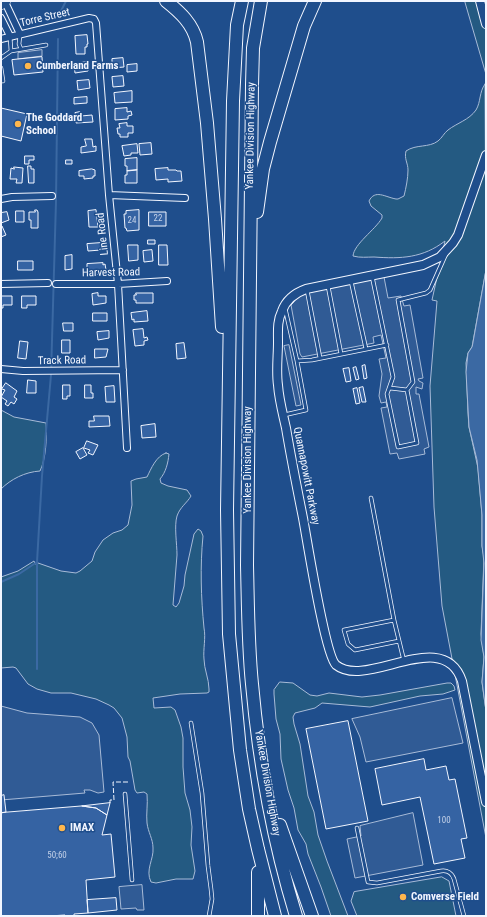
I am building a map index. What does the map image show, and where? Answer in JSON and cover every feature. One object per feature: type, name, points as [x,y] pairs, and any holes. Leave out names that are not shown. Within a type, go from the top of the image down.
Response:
[{"type":"highway","points":[[166,1],[183,16],[192,28],[196,37],[200,55],[215,219],[229,412]]},
{"type":"highway","name":"Yankee Division Highway","points":[[261,1],[253,55],[247,565],[248,626],[252,683],[266,787],[284,871],[296,916]]},
{"type":"highway","points":[[250,265],[263,169],[304,26],[315,1]]},
{"type":"highway","name":"Yankee Division Highway","points":[[241,5],[237,25],[232,101],[227,510],[229,634],[240,750],[249,809],[275,916]]},
{"type":"highway","points":[[266,787],[312,916]]},
{"type":"highway","points":[[258,849],[258,916]]},
{"type":"street","points":[[480,1],[486,24]]},
{"type":"street","points":[[4,3],[20,34]]},
{"type":"street","points":[[1,18],[10,36]]},
{"type":"street","name":"Torre Street","points":[[1,39],[89,18],[94,19]]},
{"type":"street","name":"Line Road","points":[[94,19],[96,23],[109,195],[118,284],[127,448]]},
{"type":"street","name":"Quannapowitt Parkway","points":[[486,155],[458,235],[448,251],[428,264],[306,288],[295,294],[285,305],[278,323],[278,385],[323,625],[331,655],[335,664],[343,669],[359,671],[424,657],[435,657],[449,663],[460,674],[462,680],[486,802]]},
{"type":"street","points":[[109,195],[185,198]]},
{"type":"street","points":[[1,199],[12,197],[52,196]]},
{"type":"street","name":"Harvest Road","points":[[56,284],[118,284],[167,281]]},
{"type":"street","points":[[1,284],[48,283]]},
{"type":"street","name":"Track Road","points":[[1,369],[23,371],[123,370]]},
{"type":"lane","points":[[20,34],[21,49]]},
{"type":"lane","points":[[10,36],[11,51]]},
{"type":"lane","points":[[1,58],[11,51],[46,45]]},
{"type":"lane","points":[[1,68],[3,81],[1,81]]},
{"type":"lane","points":[[372,275],[393,377],[387,394],[398,447],[417,443],[407,390],[413,382],[398,300],[426,293],[430,290],[448,251]]},
{"type":"lane","points":[[351,280],[366,349]]},
{"type":"lane","points":[[327,284],[342,354]]},
{"type":"lane","points":[[306,288],[320,358]]},
{"type":"lane","points":[[283,415],[306,410],[285,305]]},
{"type":"lane","points":[[297,361],[387,345]]},
{"type":"lane","points":[[390,388],[407,390]]},
{"type":"lane","points":[[371,498],[394,620],[404,661]]},
{"type":"lane","points":[[394,620],[344,630],[348,644],[355,650],[399,641]]},
{"type":"lane","points":[[192,723],[202,793],[207,859],[212,899],[209,916]]},
{"type":"lane","points":[[125,794],[132,880]]},
{"type":"lane","points":[[357,828],[368,882],[377,884],[447,871],[454,879],[464,916]]},
{"type":"shaded area","points":[[465,1],[486,1],[486,74]]},
{"type":"shaded area","points":[[42,50],[42,56],[18,59],[18,53]]},
{"type":"shaded area","points":[[485,84],[486,270],[472,347],[468,353],[466,363],[469,427],[478,468],[482,515],[482,546],[484,557],[481,634],[484,657],[482,682],[486,711],[486,838],[442,606],[434,507],[430,386],[437,301],[432,300],[445,241],[428,251],[411,256],[393,258],[353,256],[357,247],[382,218],[382,215],[371,206],[369,201],[371,197],[374,195],[381,195],[398,199],[404,196],[408,173],[405,156],[406,151],[414,147],[434,143],[439,140],[448,130],[470,116],[478,107]]},
{"type":"shaded area","points":[[486,270],[486,711],[482,682],[484,657],[481,640],[484,563],[482,546],[482,515],[477,460],[469,427],[466,372],[468,353],[472,347]]},
{"type":"shaded area","points":[[384,277],[388,298],[401,296],[404,306],[410,305],[423,378],[418,379],[423,383],[422,389],[416,387],[416,394],[419,394],[429,447],[424,449],[425,454],[399,459],[397,453],[390,454],[381,408],[387,407],[386,402],[381,403],[379,396],[382,374],[379,359],[386,358],[381,335],[373,337],[374,343],[302,357],[300,354],[291,305],[299,296],[318,290]]},
{"type":"shaded area","points":[[289,345],[301,405],[296,406],[284,346]]},
{"type":"shaded area","points":[[1,410],[14,417],[46,423],[46,448],[40,471],[19,477],[9,482],[1,489]]},
{"type":"shaded area","points":[[166,453],[169,454],[168,461],[160,479],[161,483],[187,490],[191,496],[180,510],[176,520],[177,555],[173,605],[176,607],[179,603],[184,586],[194,534],[198,529],[201,531],[203,536],[201,582],[205,636],[204,655],[209,692],[153,698],[154,708],[171,707],[175,710],[181,727],[183,738],[185,793],[190,810],[192,827],[191,845],[195,871],[193,879],[176,879],[156,883],[151,882],[149,878],[153,848],[147,823],[147,794],[144,792],[137,793],[135,790],[128,757],[127,737],[122,718],[114,708],[96,699],[71,693],[51,693],[37,689],[28,684],[16,668],[1,668],[1,577],[18,571],[34,561],[35,564],[38,563],[61,571],[76,573],[80,571],[92,561],[95,552],[103,540],[113,533],[122,530],[128,525],[132,505],[131,481],[147,477],[159,457]]},
{"type":"shaded area","points":[[280,682],[293,683],[310,695],[317,696],[329,693],[362,697],[447,683],[451,683],[454,686],[455,690],[443,694],[420,696],[370,707],[322,703],[315,708],[295,713],[293,717],[300,744],[308,796],[314,812],[318,835],[348,916],[331,916],[308,854],[306,844],[298,830],[294,808],[281,759],[280,734],[276,719],[274,690]]},
{"type":"shaded area","points":[[452,698],[463,743],[366,762],[360,737],[352,719]]},
{"type":"shaded area","points":[[1,706],[27,713],[80,717],[92,723],[99,735],[104,792],[98,793],[90,790],[84,790],[85,793],[1,800]]},
{"type":"shaded area","points":[[413,813],[423,865],[355,878],[347,839],[361,836],[360,826]]},
{"type":"shaded area","name":"Comverse Field","points":[[442,877],[449,881],[456,916],[357,916],[351,901],[354,892]]},
{"type":"shaded area","points":[[142,885],[144,910],[137,910],[136,908],[121,909],[119,887]]},
{"type":"building","points":[[87,35],[88,44],[87,47],[85,47],[85,54],[76,54],[75,36]]},
{"type":"building","name":"Cumberland Farms","points":[[42,57],[43,72],[14,75],[12,60]]},
{"type":"building","points":[[123,58],[124,67],[112,68],[112,59]]},
{"type":"building","points":[[87,62],[87,64],[89,64],[88,71],[75,73],[74,64]]},
{"type":"building","points":[[137,64],[137,71],[127,72],[127,65]]},
{"type":"building","points":[[123,76],[124,86],[113,87],[112,77]]},
{"type":"building","points":[[89,80],[90,88],[78,90],[77,81]]},
{"type":"building","points":[[132,91],[132,102],[115,103],[114,93]]},
{"type":"building","points":[[87,97],[87,103],[74,104],[74,98]]},
{"type":"building","points":[[1,108],[27,114],[21,141],[1,136]]},
{"type":"building","points":[[127,108],[127,112],[131,111],[132,115],[128,116],[128,119],[115,120],[115,109]]},
{"type":"building","points":[[80,112],[81,116],[92,115],[93,122],[76,123],[75,113]]},
{"type":"building","points":[[127,123],[127,126],[133,126],[133,133],[128,133],[128,137],[120,137],[117,128],[120,128],[119,124]]},
{"type":"building","points":[[85,139],[92,139],[93,147],[96,146],[96,151],[81,153],[81,147],[86,146]]},
{"type":"building","points":[[151,143],[152,154],[140,155],[139,144]]},
{"type":"building","points":[[137,144],[138,153],[131,153],[131,155],[124,156],[122,146]]},
{"type":"building","points":[[25,156],[34,156],[34,160],[29,160],[29,164],[25,164]]},
{"type":"building","points":[[137,158],[137,170],[127,171],[125,159]]},
{"type":"building","points":[[66,160],[72,160],[72,164],[66,164]]},
{"type":"building","points":[[28,166],[31,166],[31,169],[34,169],[34,183],[29,183]]},
{"type":"building","points":[[14,167],[23,168],[22,183],[16,183],[17,179],[10,179],[11,168],[14,169]]},
{"type":"building","points":[[168,168],[168,170],[181,171],[182,181],[168,182],[168,179],[156,180],[155,169]]},
{"type":"building","points":[[95,170],[95,176],[93,176],[93,178],[84,179],[84,176],[79,176],[79,171]]},
{"type":"building","points":[[137,170],[137,183],[125,183],[125,175],[127,175],[127,171]]},
{"type":"building","points":[[35,210],[38,212],[38,228],[31,228],[29,212],[35,212]]},
{"type":"building","points":[[96,210],[98,227],[89,227],[88,211]]},
{"type":"building","points":[[139,210],[139,230],[127,231],[125,228],[124,214],[126,214],[126,211]]},
{"type":"building","points":[[16,211],[24,211],[24,222],[16,222]]},
{"type":"building","points":[[7,212],[9,220],[1,223],[1,213]]},
{"type":"building","points":[[149,212],[166,212],[166,226],[149,226]]},
{"type":"building","points":[[1,226],[6,235],[1,237]]},
{"type":"building","points":[[148,240],[155,240],[155,244],[148,244]]},
{"type":"building","points":[[101,243],[101,250],[88,251],[87,244]]},
{"type":"building","points":[[128,245],[138,245],[138,260],[129,261]]},
{"type":"building","points":[[159,245],[167,245],[168,265],[159,265]]},
{"type":"building","points":[[152,250],[153,261],[144,262],[143,251]]},
{"type":"building","points":[[72,255],[72,269],[65,270],[65,256]]},
{"type":"building","points":[[18,261],[33,261],[33,270],[18,270]]},
{"type":"building","points":[[103,263],[103,265],[105,264],[106,270],[102,271],[102,274],[91,275],[91,271],[87,271],[87,264]]},
{"type":"building","points":[[98,293],[98,296],[106,296],[106,303],[93,305],[92,294]]},
{"type":"building","points":[[136,293],[153,293],[153,303],[136,303],[136,300],[134,300],[134,295],[136,295]]},
{"type":"building","points":[[1,296],[12,296],[12,305],[3,305],[3,308],[1,308]]},
{"type":"building","points":[[22,296],[36,296],[36,305],[27,305],[27,308],[22,308]]},
{"type":"building","points":[[147,311],[148,321],[134,322],[134,319],[132,320],[131,313]]},
{"type":"building","points":[[93,313],[107,313],[107,321],[93,321]]},
{"type":"building","points":[[63,323],[73,323],[73,331],[64,331]]},
{"type":"building","points":[[143,329],[144,338],[147,337],[148,340],[144,341],[144,345],[135,346],[133,330]]},
{"type":"building","points":[[109,331],[109,338],[98,340],[97,332]]},
{"type":"building","points":[[62,340],[70,340],[70,353],[62,353]]},
{"type":"building","points":[[20,341],[28,342],[26,359],[18,358]]},
{"type":"building","points":[[184,343],[186,358],[177,359],[176,344]]},
{"type":"building","points":[[95,349],[108,349],[106,357],[95,358]]},
{"type":"building","points":[[365,365],[367,378],[364,379],[362,366]]},
{"type":"building","points":[[356,367],[359,379],[356,380],[353,368]]},
{"type":"building","points":[[349,368],[351,381],[346,382],[343,369]]},
{"type":"building","points":[[28,380],[36,381],[36,393],[27,393]]},
{"type":"building","points":[[6,383],[17,391],[14,397],[17,399],[14,404],[11,402],[8,406],[5,404],[7,401],[1,397],[5,390],[2,389]]},
{"type":"building","points":[[63,385],[70,385],[70,396],[67,396],[67,399],[63,399]]},
{"type":"building","points":[[85,385],[91,385],[91,393],[93,393],[93,398],[85,398]]},
{"type":"building","points":[[114,386],[115,402],[106,402],[105,387]]},
{"type":"building","points":[[363,387],[366,402],[362,402],[359,388]]},
{"type":"building","points":[[357,388],[360,403],[356,404],[353,389]]},
{"type":"building","points":[[94,416],[109,416],[110,426],[89,427],[89,421],[94,421]]},
{"type":"building","points":[[155,424],[156,437],[142,438],[141,426]]},
{"type":"building","points":[[87,441],[98,445],[93,455],[88,453],[90,450],[84,448]]},
{"type":"building","points":[[83,448],[87,455],[80,459],[76,452]]},
{"type":"building","points":[[348,721],[368,821],[326,829],[306,729]]},
{"type":"building","points":[[424,759],[426,770],[446,766],[449,780],[455,779],[467,838],[461,839],[465,858],[434,864],[420,797],[382,805],[375,769]]},
{"type":"building","points":[[4,795],[6,812],[1,813],[1,796]]},
{"type":"building","points":[[110,803],[107,815],[96,808],[82,806]]},
{"type":"building","points":[[82,806],[96,808],[107,815],[102,835],[111,834],[115,877],[86,880],[88,913],[74,914],[74,916],[1,916],[1,813]]},
{"type":"building","points":[[116,898],[117,910],[88,913],[87,900]]},
{"type":"waterway","points":[[61,11],[66,1]]},
{"type":"waterway","points":[[37,669],[37,562],[42,476],[51,375],[56,201],[58,39]]},
{"type":"waterway","points":[[1,582],[19,574],[37,562]]},
{"type":"fence","points":[[110,803],[110,800],[114,800],[113,782],[130,782]]},
{"type":"place","name":"Cumberland Farms","points":[[28,66]]},
{"type":"place","name":"The Goddard School","points":[[18,124]]},
{"type":"place","name":"IMAX","points":[[62,828]]},
{"type":"place","name":"Comverse Field","points":[[403,897]]}]
